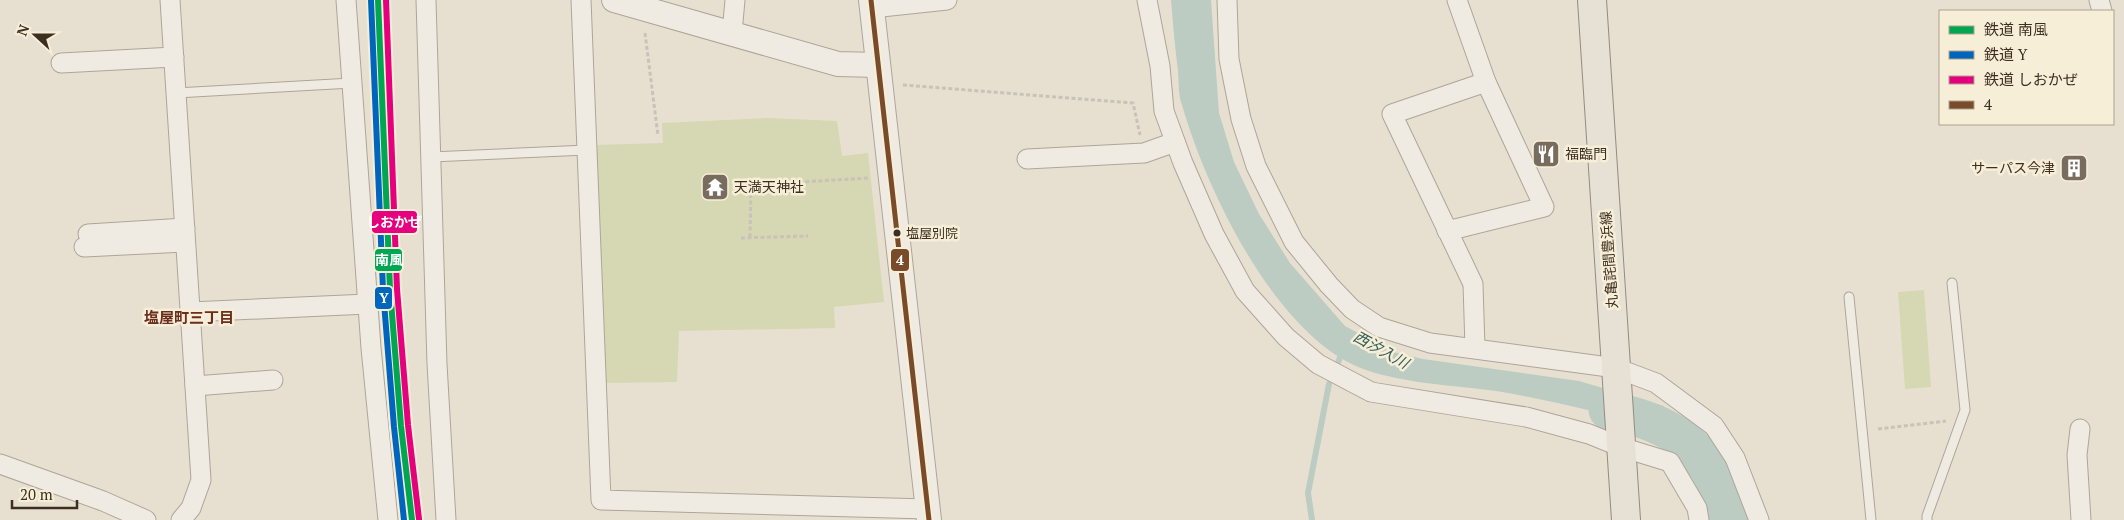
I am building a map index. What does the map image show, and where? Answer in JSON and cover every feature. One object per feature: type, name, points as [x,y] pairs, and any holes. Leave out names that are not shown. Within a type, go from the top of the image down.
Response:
[{"type":"main road","name":"丸亀詫間豊浜線","points":[[1592,0],[1626,520]]},
{"type":"street","points":[[170,0],[201,480],[197,494],[184,520]]},
{"type":"street","points":[[346,0],[368,304],[388,520]]},
{"type":"street","points":[[426,0],[437,364],[446,520]]},
{"type":"street","points":[[581,0],[602,500],[929,515],[872,4],[947,0]]},
{"type":"street","points":[[614,0],[879,74]]},
{"type":"street","points":[[732,33],[735,0]]},
{"type":"street","points":[[1147,0],[1160,66],[1164,111],[1175,142],[1214,234],[1245,291],[1286,338],[1318,364],[1371,392],[1526,418],[1620,440],[1670,462],[1697,508],[1699,520]]},
{"type":"street","points":[[1227,0],[1229,59],[1241,119],[1256,166],[1294,242],[1329,285],[1352,309],[1379,327],[1430,343],[1616,368],[1656,383],[1714,426],[1735,458],[1759,520]]},
{"type":"street","points":[[1447,230],[1544,207],[1486,82],[1457,0]]},
{"type":"street","points":[[61,63],[174,56]]},
{"type":"street","points":[[1475,348],[1472,284],[1392,114],[1486,82]]},
{"type":"street","points":[[1027,159],[1144,153],[1175,142]]},
{"type":"street","points":[[84,240],[185,235]]},
{"type":"street","points":[[190,312],[368,304]]},
{"type":"street","points":[[195,386],[273,380]]},
{"type":"street","points":[[2080,429],[2077,455],[2081,520]]},
{"type":"street","points":[[0,464],[118,514],[146,520]]},
{"type":"lane","points":[[176,93],[352,83]]},
{"type":"lane","points":[[431,156],[587,150]]},
{"type":"lane","points":[[1927,520],[1965,410],[1952,283]]},
{"type":"lane","points":[[1849,297],[1871,520]]},
{"type":"path","points":[[642,8],[658,136]]},
{"type":"path","points":[[879,74],[1133,103],[1144,153]]},
{"type":"path","points":[[750,237],[749,185],[892,177]]},
{"type":"path","points":[[741,238],[808,236]]},
{"type":"path","points":[[1862,430],[1962,419]]},
{"type":"green space","points":[[767,118],[837,121],[842,156],[868,153],[884,302],[834,307],[835,328],[679,331],[677,382],[605,383],[595,145],[663,143],[662,123]]},
{"type":"green space","points":[[1924,290],[1931,387],[1905,389],[1898,292]]},
{"type":"water","points":[[1171,0],[1211,0],[1219,113],[1234,162],[1259,214],[1290,263],[1345,326],[1393,352],[1423,359],[1579,381],[1664,406],[1658,427],[1496,391],[1382,375],[1366,370],[1334,353],[1303,328],[1275,295],[1250,258],[1227,218],[1208,178],[1180,97]]},
{"type":"waterway","points":[[1337,365],[1343,350]]},
{"type":"waterway","points":[[1312,520],[1308,493],[1329,384]]},
{"type":"waterway","name":"西汐入川","points":[[1608,410],[1654,423],[1673,432],[1688,444],[1702,458],[1713,475],[1729,520]]},
{"type":"rail line","name":"Y","points":[[371,0],[383,290],[394,427],[404,520]]},
{"type":"rail line","name":"南風","points":[[378,0],[390,289],[401,426],[412,520]]},
{"type":"rail line","name":"しおかぜ","points":[[386,0],[397,289],[408,425],[419,519]]},
{"type":"transit line","name":"4","points":[[871,0],[929,520]]},
{"type":"place","name":"福臨門","points":[[1546,154]]},
{"type":"place","name":"サーパス今津","points":[[2074,168]]},
{"type":"place","name":"天満天神社","points":[[715,187]]},
{"type":"place","name":"塩屋別院","points":[[897,233]]},
{"type":"district","name":"塩屋町三丁目","points":[[189,318]]}]
